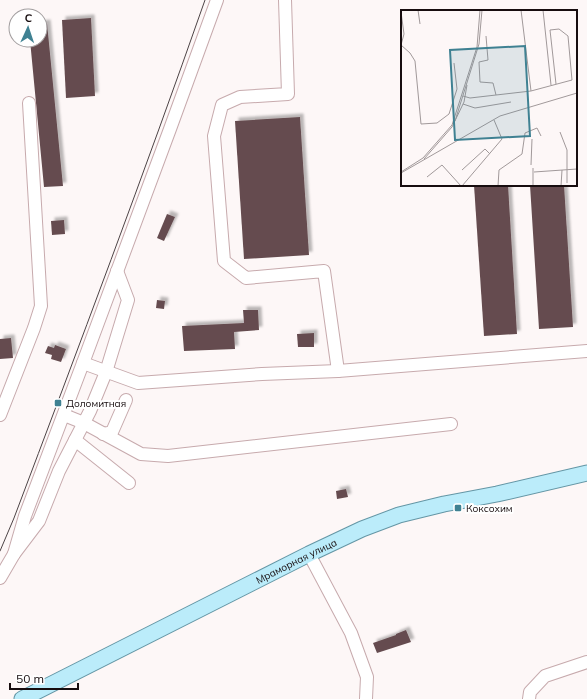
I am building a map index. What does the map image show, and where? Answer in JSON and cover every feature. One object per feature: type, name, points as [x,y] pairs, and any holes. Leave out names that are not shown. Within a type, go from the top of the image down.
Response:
[{"type":"main road","name":"Мраморная улица","points":[[23,699],[309,554],[362,529],[399,515],[587,473]]},
{"type":"street","points":[[14,554],[25,516],[83,364],[217,0]]},
{"type":"street","points":[[285,0],[288,94],[240,97],[222,105],[214,136],[224,261],[246,278],[324,271],[338,371]]},
{"type":"street","points":[[0,415],[41,306],[30,103]]},
{"type":"street","points":[[0,578],[14,554],[39,521],[59,471],[90,411],[106,372],[128,300],[117,271]]},
{"type":"street","points":[[83,364],[138,383],[262,374],[338,371],[587,351]]},
{"type":"street","points":[[103,434],[112,432],[126,400]]},
{"type":"street","points":[[64,415],[84,423],[141,454],[168,456],[451,424]]},
{"type":"street","points":[[76,440],[129,483]]},
{"type":"street","points":[[309,554],[352,633],[367,677],[366,699]]},
{"type":"street","points":[[529,699],[530,692],[545,676],[587,662]]},
{"type":"building","points":[[91,18],[95,96],[66,98],[62,20]]},
{"type":"building","points":[[48,33],[63,186],[44,187],[31,48],[48,48]]},
{"type":"building","points":[[300,117],[309,255],[244,259],[235,121]]},
{"type":"building","points":[[474,186],[508,186],[517,334],[484,336]]},
{"type":"building","points":[[530,186],[564,186],[573,327],[539,329]]},
{"type":"building","points":[[167,214],[175,217],[164,241],[157,238]]},
{"type":"building","points":[[64,220],[65,234],[52,235],[51,221]]},
{"type":"building","points":[[157,300],[165,301],[164,309],[156,308]]},
{"type":"building","points":[[243,310],[258,310],[259,330],[234,332],[235,349],[184,351],[182,326],[244,323]]},
{"type":"building","points":[[314,333],[314,347],[298,347],[297,334]]},
{"type":"building","points":[[11,338],[13,358],[0,359],[0,339]]},
{"type":"building","points":[[55,345],[66,349],[61,362],[51,359],[52,355],[45,353],[48,346],[54,348]]},
{"type":"building","points":[[346,489],[348,497],[337,499],[336,491]]},
{"type":"building","points":[[406,630],[411,642],[377,653],[373,643]]},
{"type":"tram line","points":[[0,551],[14,518],[111,260],[205,0]]},
{"type":"place","name":"Доломитная","points":[[58,403]]},
{"type":"place","name":"Коксохим","points":[[458,508]]}]
